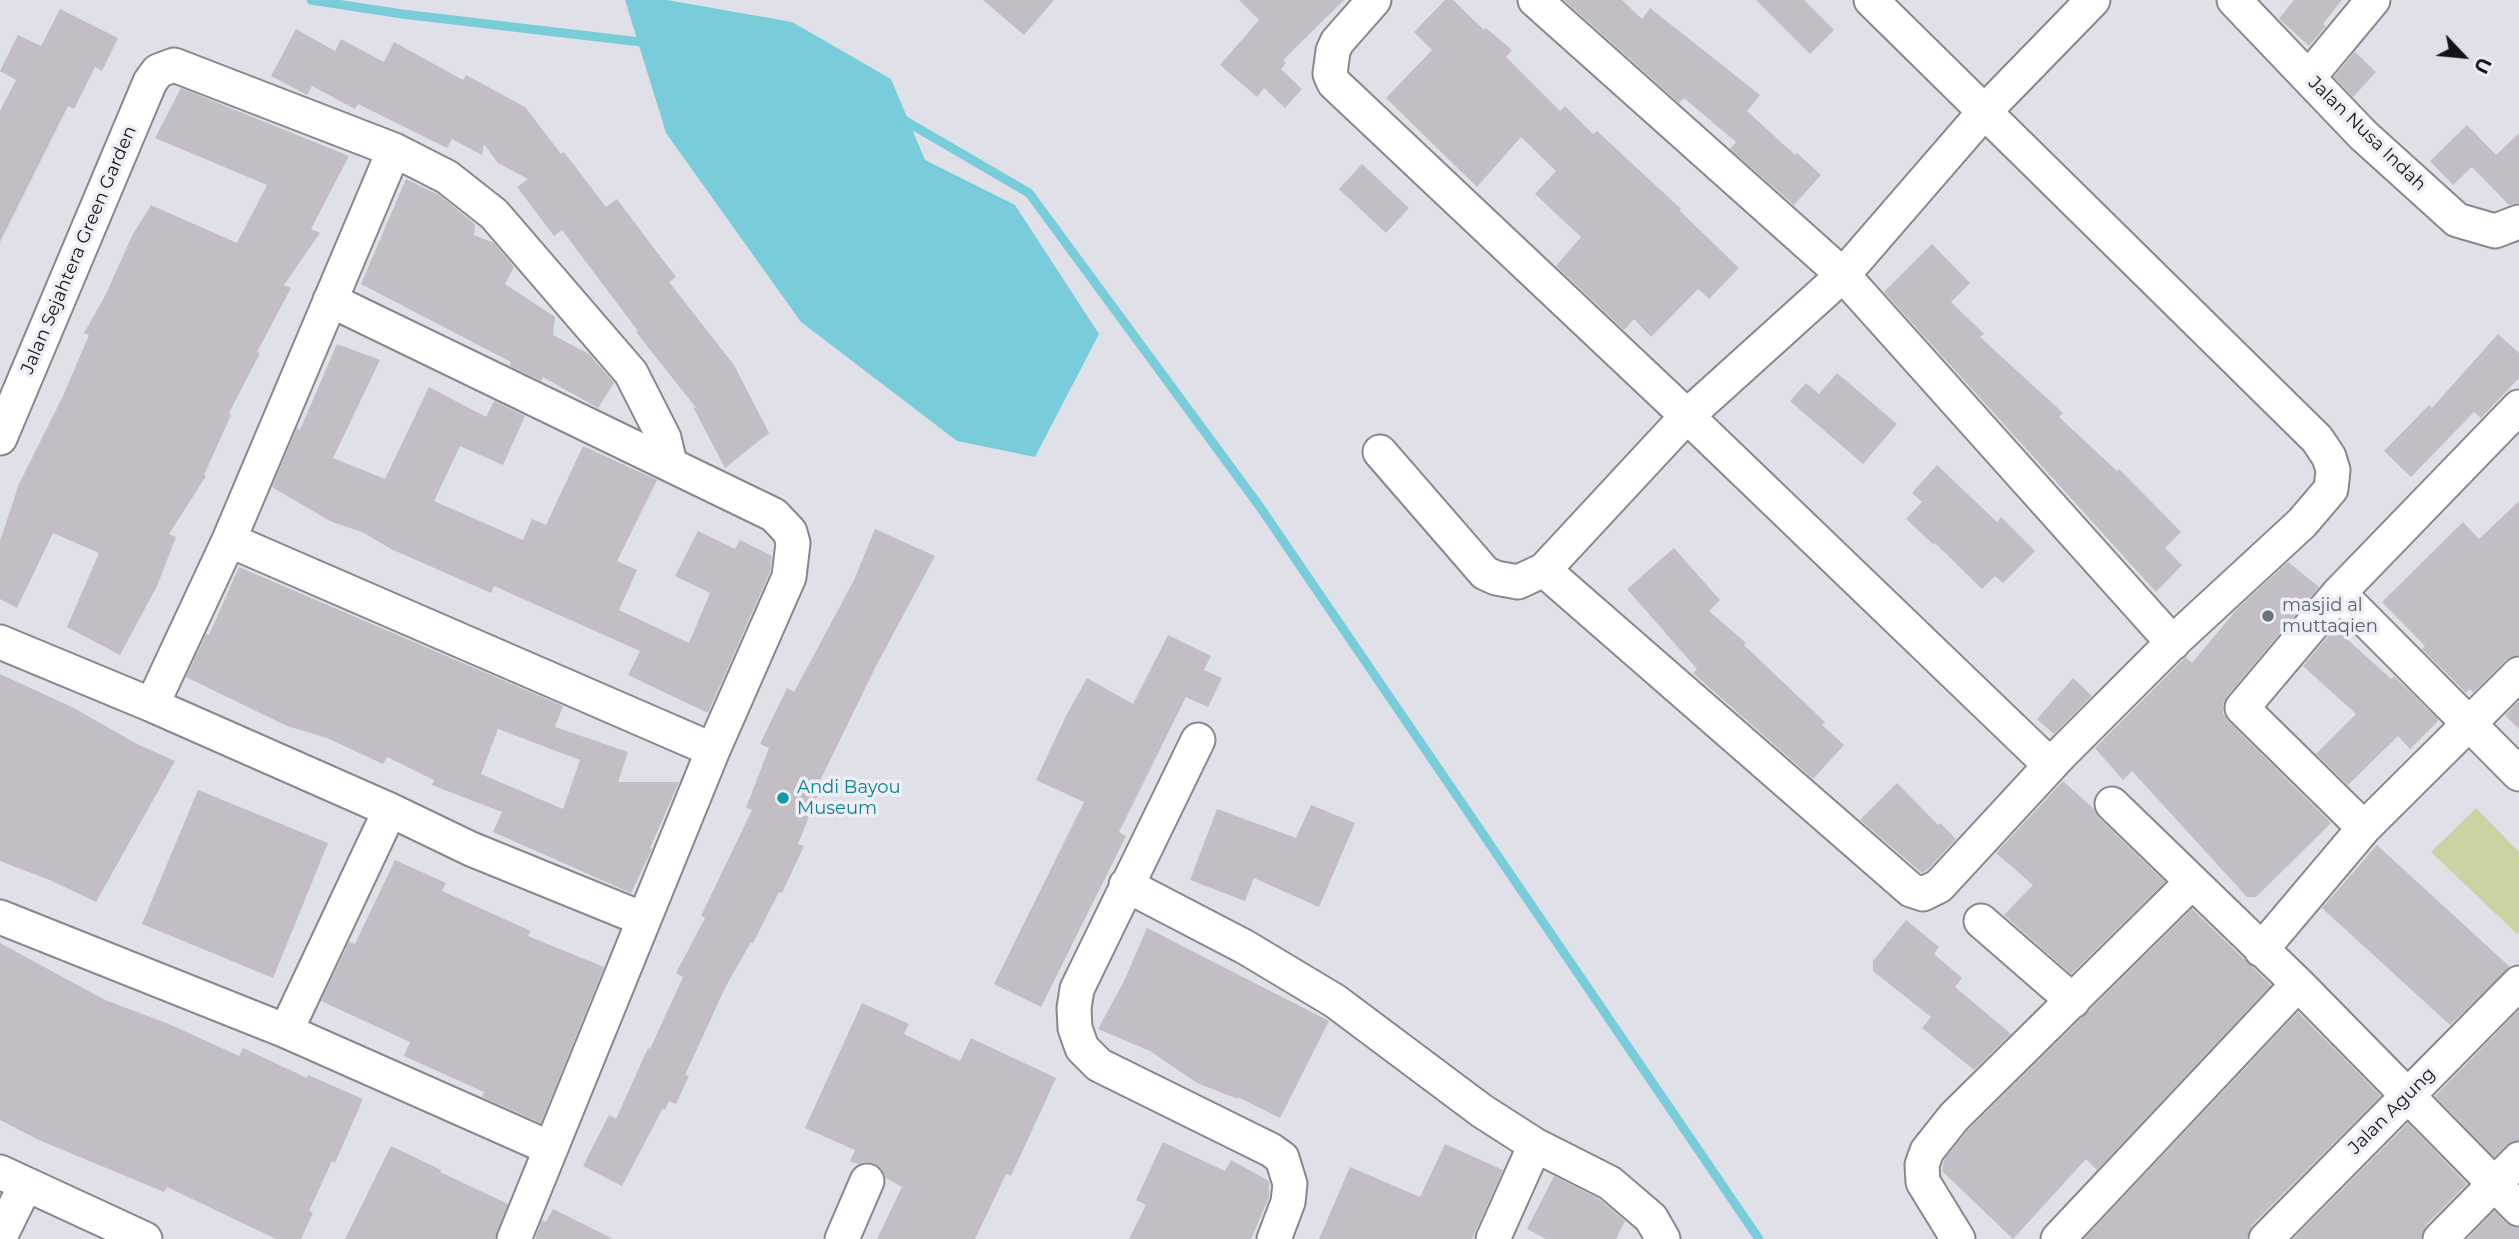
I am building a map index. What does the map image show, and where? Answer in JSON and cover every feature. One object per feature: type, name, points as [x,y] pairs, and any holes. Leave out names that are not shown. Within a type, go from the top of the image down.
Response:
[{"type":"street","points":[[1374,0],[1332,51],[1330,75],[1334,83],[1687,416],[2050,765]]},
{"type":"street","points":[[1535,0],[1843,275],[2173,642]]},
{"type":"street","points":[[1544,570],[1911,890],[1928,893],[1939,886],[2050,765],[2173,642],[2302,523],[2331,489],[2333,470],[2329,457],[2317,439],[1871,0]]},
{"type":"street","points":[[1380,452],[1485,573],[1518,582],[1544,570],[1687,416],[1843,275],[1985,111],[2092,0]]},
{"type":"street","name":"Jalan Nusa Indah","points":[[2234,0],[2363,135],[2457,220],[2495,231],[2519,222]]},
{"type":"street","points":[[2309,77],[2373,0]]},
{"type":"street","name":"Jalan Sejahtera Green Garden","points":[[0,438],[150,82],[158,71],[174,65],[184,67],[394,150]]},
{"type":"street","points":[[152,705],[229,540],[394,150],[447,177],[494,214],[631,373],[664,438],[670,463]]},
{"type":"street","points":[[330,300],[774,515],[790,532],[793,544],[789,577],[713,750],[514,1239]]},
{"type":"street","points":[[2364,828],[2242,708],[2339,593],[2519,407]]},
{"type":"street","points":[[229,540],[713,750]]},
{"type":"street","points":[[2339,593],[2519,774]]},
{"type":"street","points":[[0,642],[152,705],[390,810],[471,849],[643,919]]},
{"type":"street","points":[[2261,950],[2364,828],[2519,674]]},
{"type":"street","points":[[1198,740],[1077,989],[1074,1008],[1076,1028],[1082,1048],[1099,1065],[1271,1150],[1282,1158],[1290,1184],[1288,1202],[1274,1239]]},
{"type":"street","points":[[2112,804],[2298,984],[2519,1209]]},
{"type":"street","points":[[286,1031],[390,810]]},
{"type":"street","points":[[1958,1239],[1923,1182],[1922,1165],[1927,1152],[1954,1117],[2191,883]]},
{"type":"street","points":[[1126,885],[1245,947],[1335,1001],[1482,1111],[1535,1145],[1610,1183],[1651,1218],[1663,1239]]},
{"type":"street","points":[[0,917],[286,1031],[550,1148]]},
{"type":"street","points":[[1981,921],[2073,1001]]},
{"type":"street","name":"Jalan Agung","points":[[2266,1239],[2519,983]]},
{"type":"street","points":[[2058,1239],[2298,984]]},
{"type":"street","points":[[1493,1239],[1535,1145]]},
{"type":"street","points":[[2440,1239],[2519,1159]]},
{"type":"street","points":[[0,1237],[13,1178],[145,1239]]},
{"type":"street","points":[[842,1239],[867,1181]]},
{"type":"green space","points":[[2476,808],[2519,852],[2517,934],[2431,852]]},
{"type":"water","points":[[625,0],[667,0],[792,22],[891,79],[925,160],[1015,205],[1099,334],[1035,457],[957,441],[801,322],[666,133]]},
{"type":"building","points":[[983,0],[1054,0],[1024,35]]},
{"type":"building","points":[[1239,0],[1344,0],[1283,60],[1286,63],[1281,69],[1302,89],[1285,108],[1264,88],[1257,97],[1220,65],[1259,20]]},
{"type":"building","points":[[1445,0],[1453,0],[1484,30],[1486,28],[1512,50],[1506,57],[1560,111],[1565,106],[1593,134],[1597,131],[1681,209],[1680,211],[1739,268],[1709,299],[1698,289],[1651,337],[1634,319],[1624,330],[1556,266],[1581,237],[1535,194],[1556,171],[1521,137],[1477,187],[1386,98],[1432,50],[1414,32]]},
{"type":"building","points":[[1564,0],[1622,0],[1642,19],[1650,8],[1760,95],[1747,111],[1821,175],[1794,205],[1730,149],[1736,142],[1684,98],[1679,103]]},
{"type":"building","points":[[1756,0],[1804,0],[1834,30],[1810,54]]},
{"type":"building","points":[[2294,0],[2342,0],[2323,24],[2326,26],[2309,46],[2279,19]]},
{"type":"building","points":[[60,9],[118,38],[102,71],[95,67],[74,109],[68,106],[0,242],[0,111],[16,80],[0,71],[18,35],[41,46]]},
{"type":"building","points":[[296,29],[335,51],[341,39],[384,62],[394,42],[463,80],[466,75],[525,107],[606,207],[617,199],[676,277],[669,282],[734,365],[769,433],[725,468],[693,407],[697,409],[636,332],[638,331],[562,230],[554,236],[517,187],[528,179],[498,163],[484,144],[482,155],[452,139],[447,148],[358,104],[355,109],[312,86],[307,95],[271,76]]},
{"type":"building","points":[[2355,52],[2376,72],[2353,97],[2334,77]]},
{"type":"building","points":[[181,88],[349,156],[311,229],[320,233],[284,285],[291,288],[229,413],[231,415],[204,475],[206,476],[169,534],[176,537],[157,586],[120,655],[67,627],[99,553],[53,533],[17,608],[0,599],[0,541],[19,484],[63,396],[89,335],[84,333],[105,296],[132,236],[151,205],[237,243],[267,185],[155,138]]},
{"type":"building","points":[[2467,125],[2496,155],[2519,133],[2519,203],[2509,205],[2472,167],[2453,185],[2430,161]]},
{"type":"building","points":[[1362,164],[1409,208],[1386,233],[1339,189]]},
{"type":"building","points":[[406,179],[439,195],[475,224],[474,235],[494,243],[514,267],[505,284],[555,317],[553,335],[589,354],[614,383],[598,408],[543,377],[541,381],[510,366],[511,362],[361,284]]},
{"type":"building","points":[[1932,244],[1970,283],[1951,302],[1984,334],[1980,337],[2063,413],[2059,417],[2117,471],[2119,469],[2181,532],[2165,548],[2182,565],[2156,592],[1884,292]]},
{"type":"building","points":[[2498,334],[2519,353],[2519,378],[2481,418],[2474,412],[2411,477],[2384,451],[2429,405],[2432,408]]},
{"type":"building","points":[[337,344],[380,360],[333,458],[385,479],[429,387],[486,417],[494,401],[525,416],[503,465],[460,446],[434,501],[523,540],[532,519],[546,525],[583,446],[657,480],[617,561],[637,570],[619,610],[689,643],[710,593],[675,576],[698,531],[735,549],[740,540],[772,556],[770,572],[708,713],[628,675],[640,651],[494,586],[491,593],[391,549],[364,533],[330,521],[272,487]]},
{"type":"building","points":[[1837,373],[1897,424],[1863,464],[1790,401],[1806,383],[1819,394]]},
{"type":"building","points":[[1937,465],[1997,522],[2001,517],[2035,551],[2003,583],[1995,576],[1982,589],[1906,519],[1922,502],[1912,493]]},
{"type":"building","points":[[2519,501],[2519,655],[2506,660],[2473,693],[2470,689],[2466,693],[2422,649],[2425,646],[2382,602],[2463,522],[2479,539]]},
{"type":"building","points":[[875,529],[935,556],[876,666],[817,787],[820,789],[798,844],[804,846],[782,893],[779,892],[753,943],[751,942],[726,986],[685,1075],[689,1076],[676,1104],[669,1101],[665,1110],[663,1108],[622,1186],[583,1166],[609,1115],[616,1119],[683,977],[676,973],[705,918],[701,916],[752,810],[746,808],[769,748],[760,744],[787,688],[794,692],[823,638],[854,580]]},
{"type":"building","points":[[1674,548],[1720,600],[1709,611],[1746,643],[1744,645],[1825,722],[1822,725],[1844,745],[1813,779],[1693,673],[1697,669],[1627,589]]},
{"type":"building","points":[[2288,562],[2319,587],[2227,696],[2223,713],[2331,823],[2256,897],[2247,897],[2132,771],[2123,780],[2095,748],[2186,657],[2192,663],[2237,609]]},
{"type":"building","points":[[239,567],[563,706],[555,727],[628,752],[618,782],[679,782],[631,893],[493,832],[502,812],[432,785],[434,780],[387,757],[383,764],[327,738],[287,726],[186,677],[206,634],[209,635]],"holes":[[[498,729],[580,760],[563,809],[481,774]]]},
{"type":"building","points":[[2335,628],[2391,679],[2394,676],[2439,720],[2410,749],[2398,736],[2348,785],[2316,754],[2356,714],[2303,666]]},
{"type":"building","points":[[1168,635],[1211,656],[1204,670],[1222,678],[1208,707],[1186,697],[1119,832],[1126,836],[1041,1007],[994,984],[1084,802],[1036,780],[1087,678],[1133,704]]},
{"type":"building","points":[[0,674],[74,708],[135,743],[175,761],[96,902],[0,861]]},
{"type":"building","points":[[2073,678],[2092,696],[2054,734],[2037,719]]},
{"type":"building","points":[[2519,701],[2519,729],[2505,715]]},
{"type":"building","points":[[2063,781],[2165,882],[2071,974],[2004,915],[2033,885],[1996,853]]},
{"type":"building","points":[[1897,783],[1938,825],[1940,823],[1956,839],[1922,873],[1860,820]]},
{"type":"building","points":[[198,790],[328,843],[273,978],[142,924]]},
{"type":"building","points":[[1311,805],[1355,823],[1319,907],[1254,878],[1245,901],[1190,880],[1217,809],[1296,838]]},
{"type":"building","points":[[2377,845],[2510,967],[2450,1025],[2322,908]]},
{"type":"building","points":[[395,860],[446,883],[442,891],[531,931],[528,936],[604,967],[541,1123],[482,1097],[484,1092],[404,1056],[410,1042],[321,1001],[349,942],[355,944]]},
{"type":"building","points":[[2192,909],[2271,985],[2097,1170],[2086,1159],[2013,1239],[1942,1171],[1944,1160],[1968,1130]]},
{"type":"building","points":[[1906,920],[1939,947],[1934,954],[1962,978],[1955,987],[2011,1034],[1974,1070],[1922,1028],[1931,1017],[1873,971],[1873,961]]},
{"type":"building","points":[[1147,928],[1329,1021],[1280,1118],[1238,1097],[1197,1083],[1150,1051],[1098,1029],[1124,981]]},
{"type":"building","points":[[0,943],[105,1000],[169,1024],[239,1056],[243,1048],[307,1078],[308,1075],[363,1099],[335,1163],[332,1161],[309,1211],[313,1213],[301,1239],[276,1239],[167,1187],[164,1192],[39,1140],[0,1120]]},
{"type":"building","points":[[862,1003],[909,1024],[904,1034],[960,1061],[971,1038],[1056,1078],[1011,1176],[1006,1174],[975,1239],[877,1239],[902,1187],[886,1178],[882,1169],[875,1164],[850,1161],[855,1150],[805,1128]]},
{"type":"building","points":[[2519,1010],[2519,1140],[2506,1145],[2494,1157],[2435,1096]]},
{"type":"building","points":[[2298,1012],[2381,1096],[2252,1225],[2247,1239],[2084,1239]]},
{"type":"building","points":[[2408,1123],[2467,1184],[2426,1225],[2421,1239],[2293,1239]]},
{"type":"building","points":[[1163,1142],[1225,1171],[1231,1160],[1269,1181],[1269,1197],[1251,1239],[1129,1239],[1146,1205],[1136,1200]]},
{"type":"building","points":[[1445,1144],[1503,1170],[1472,1239],[1319,1239],[1350,1167],[1420,1197]]},
{"type":"building","points":[[391,1146],[508,1204],[495,1239],[345,1239]]},
{"type":"building","points":[[1554,1176],[1599,1199],[1625,1221],[1616,1239],[1546,1239],[1527,1229]]},
{"type":"building","points":[[553,1209],[613,1239],[535,1239],[542,1220],[546,1222]]},
{"type":"building","points":[[2494,1211],[2506,1223],[2519,1228],[2519,1239],[2467,1239]]},
{"type":"waterway","points":[[311,0],[402,14],[649,43]]},
{"type":"waterway","points":[[902,119],[1029,193],[1260,507],[1759,1239]]},
{"type":"place","name":"masjid al muttaqien","points":[[2268,616]]},
{"type":"place","name":"Andi Bayou Museum","points":[[783,798]]}]
